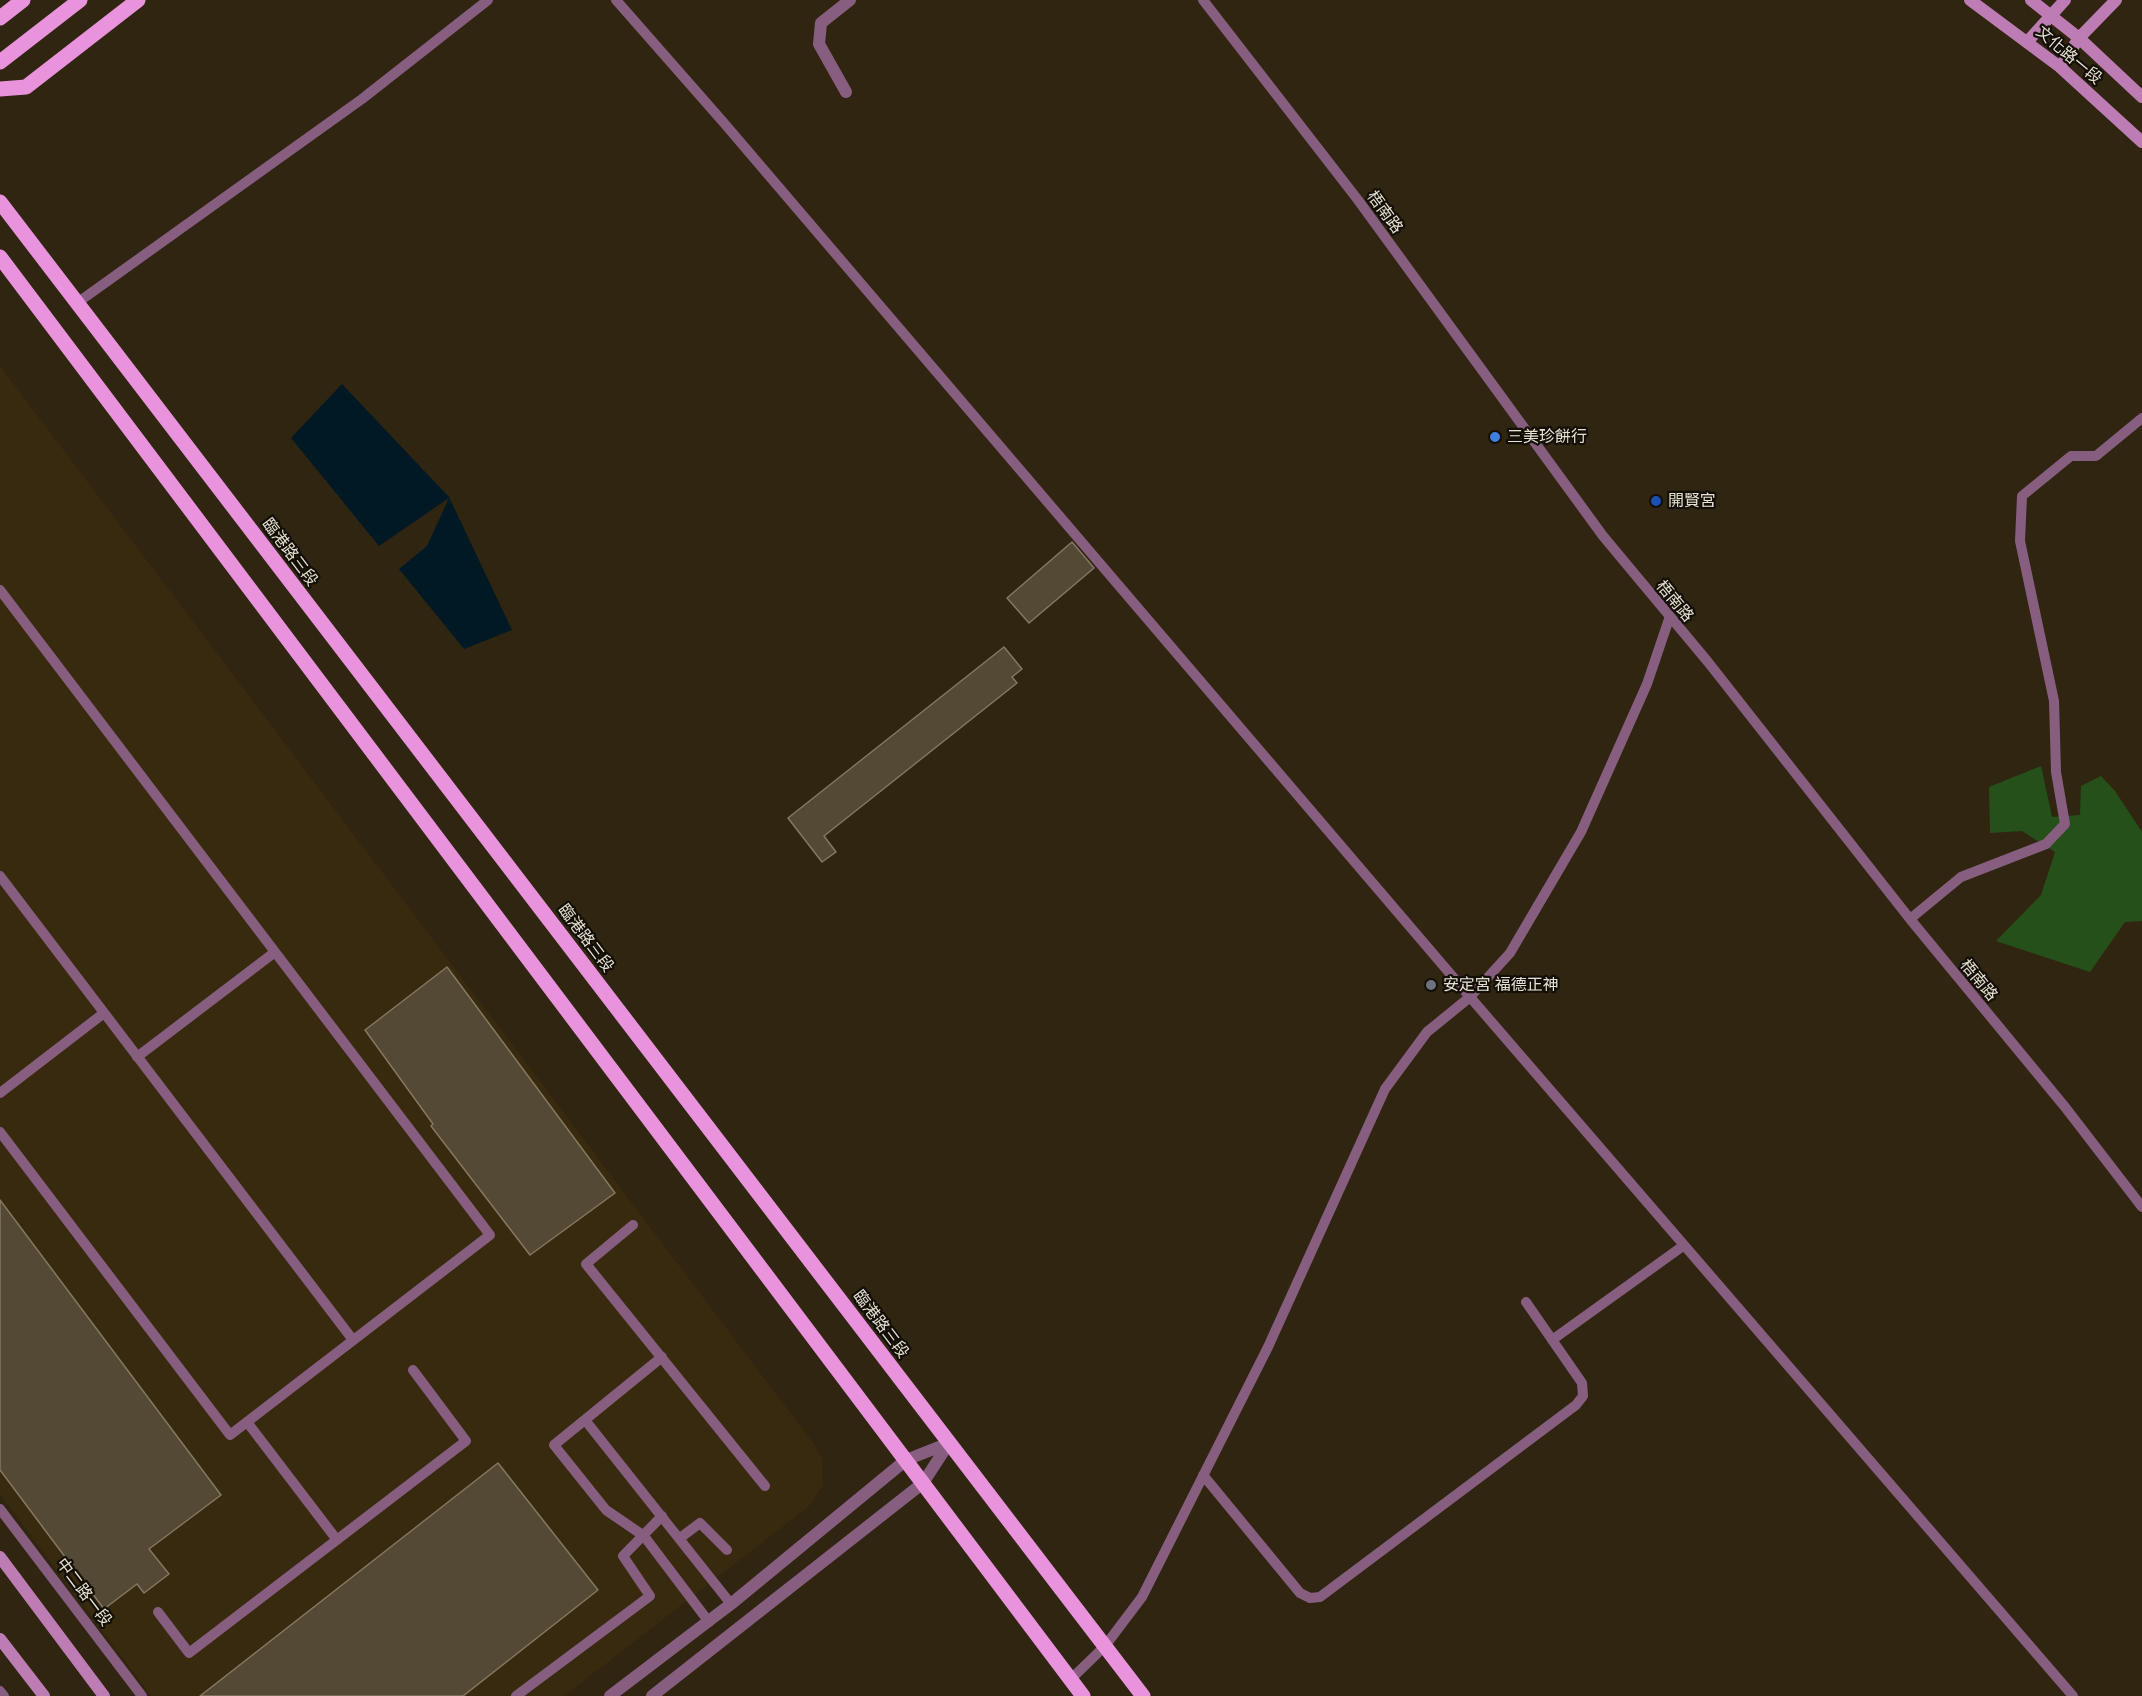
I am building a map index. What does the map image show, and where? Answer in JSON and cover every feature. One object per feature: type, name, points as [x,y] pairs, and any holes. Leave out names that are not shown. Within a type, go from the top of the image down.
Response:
[{"type":"main road","points":[[0,18],[23,0]]},
{"type":"main road","points":[[0,62],[80,0]]},
{"type":"main road","points":[[0,89],[26,87],[138,0]]},
{"type":"main road","name":"臨港路三段","points":[[0,202],[1143,1696]]},
{"type":"main road","points":[[0,257],[1083,1696]]},
{"type":"street","points":[[846,92],[819,44],[822,23],[850,0]]},
{"type":"street","name":"文化路一段","points":[[1970,0],[2060,67],[2142,142]]},
{"type":"street","name":"文化路一段","points":[[2031,0],[2079,38],[2142,97]]},
{"type":"street","points":[[2028,41],[2066,0]]},
{"type":"street","points":[[2060,67],[2079,38],[2116,0]]},
{"type":"street","points":[[610,1696],[709,1622],[906,1460],[949,1443]]},
{"type":"street","points":[[652,1696],[923,1483],[949,1443]]},
{"type":"street","points":[[0,1557],[104,1696]]},
{"type":"street","points":[[0,1639],[44,1696]]},
{"type":"lane","points":[[77,303],[362,99],[488,0]]},
{"type":"lane","points":[[616,0],[1105,567],[1683,1246],[2073,1696]]},
{"type":"lane","name":"梧南路","points":[[1203,0],[1358,200],[1603,536],[1669,619],[1708,662],[1910,920],[2065,1107],[2142,1207]]},
{"type":"lane","points":[[1910,920],[1961,877],[2046,844],[2066,824],[2056,772],[2054,701],[2020,541],[2022,496],[2071,456],[2096,456],[2142,418]]},
{"type":"lane","points":[[0,591],[490,1235],[230,1435],[0,1132]]},
{"type":"lane","points":[[1071,1679],[1105,1646],[1142,1598],[1268,1347],[1385,1089],[1428,1032],[1470,997],[1510,953],[1581,832],[1647,684],[1669,619]]},
{"type":"lane","points":[[0,876],[353,1340]]},
{"type":"lane","points":[[138,1057],[275,952]]},
{"type":"lane","points":[[0,1094],[104,1013]]},
{"type":"lane","points":[[633,1225],[586,1264],[765,1486]]},
{"type":"lane","points":[[1552,1340],[1683,1246]]},
{"type":"lane","points":[[1203,1475],[1300,1593],[1310,1598],[1320,1597],[1576,1405],[1583,1396],[1582,1383],[1526,1302]]},
{"type":"lane","points":[[662,1357],[554,1445],[606,1510],[644,1536],[709,1622]]},
{"type":"lane","points":[[158,1612],[189,1653],[466,1441],[413,1370]]},
{"type":"lane","points":[[585,1420],[731,1604]]},
{"type":"lane","points":[[247,1422],[337,1540]]},
{"type":"lane","name":"中二路一段","points":[[0,1509],[142,1696]]},
{"type":"lane","points":[[516,1696],[650,1596],[623,1556],[662,1516]]},
{"type":"lane","points":[[680,1538],[700,1523],[727,1550]]},
{"type":"lane","points":[[0,1691],[4,1696]]},
{"type":"shaded area","points":[[0,366],[816,1447],[822,1459],[823,1485],[809,1506],[564,1696],[151,1696],[0,1494]]},
{"type":"green space","points":[[2041,766],[2052,817],[2080,815],[2081,786],[2101,776],[2115,791],[2142,832],[2142,921],[2125,922],[2090,972],[1996,941],[2041,895],[2055,852],[2022,831],[1990,833],[1989,787]]},
{"type":"water","points":[[342,384],[449,497],[512,630],[464,649],[399,569],[427,546],[449,498],[379,546],[291,438]]},
{"type":"building","points":[[1072,542],[1094,568],[1029,623],[1007,598]]},
{"type":"building","points":[[1004,647],[1022,669],[1012,677],[1017,683],[824,836],[836,852],[822,862],[788,818]]},
{"type":"building","points":[[447,967],[615,1193],[530,1255],[431,1126],[433,1124],[365,1030]]},
{"type":"building","points":[[0,1200],[221,1495],[149,1549],[169,1574],[144,1593],[137,1584],[104,1609],[0,1470]]},
{"type":"building","points":[[498,1463],[598,1590],[463,1696],[200,1696]]},
{"type":"place","name":"三美珍餅行","points":[[1495,437]]},
{"type":"place","name":"開賢宮","points":[[1656,501]]},
{"type":"place","name":"安定宮 福德正神","points":[[1431,985]]}]
